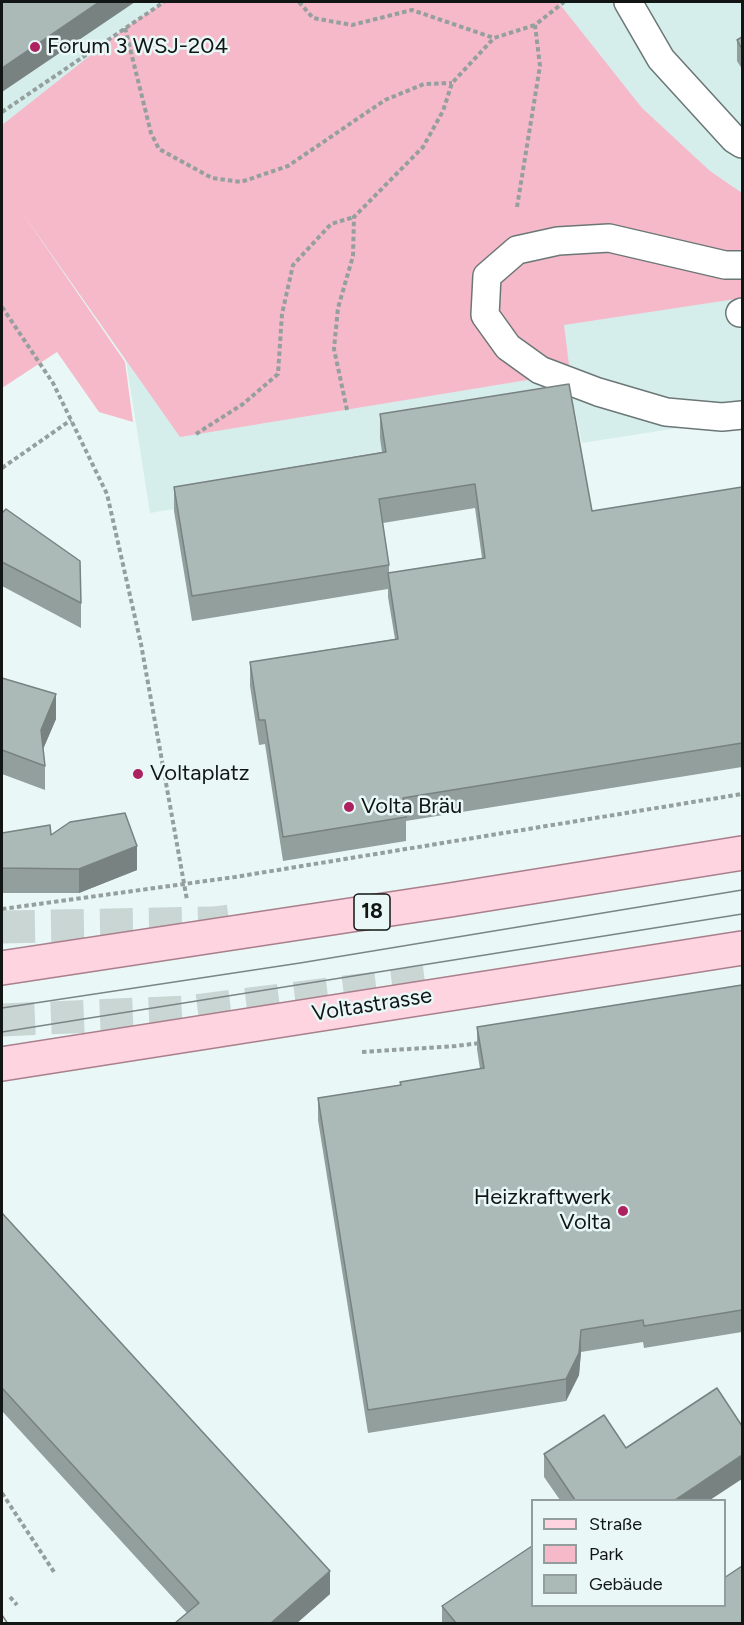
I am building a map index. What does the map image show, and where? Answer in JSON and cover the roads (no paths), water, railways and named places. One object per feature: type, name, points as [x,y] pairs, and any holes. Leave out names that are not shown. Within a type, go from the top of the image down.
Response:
[{"type":"main road","name":"18","points":[[2,968],[439,902],[742,853]]},
{"type":"main road","name":"Voltastrasse","points":[[2,1064],[742,948]]},
{"type":"lane","points":[[627,2],[661,59],[734,139],[742,144]]},
{"type":"lane","points":[[742,265],[725,265],[609,238],[558,241],[517,250],[487,276],[485,315],[508,347],[540,370],[598,392],[666,412],[722,417],[742,416]]},
{"type":"tunnel","points":[[2,927],[229,921]]},
{"type":"tunnel","points":[[2,1020],[186,1012],[433,981]]},
{"type":"tram line","points":[[2,1008],[300,963],[742,890]]},
{"type":"tram line","points":[[2,1032],[742,914]]},
{"type":"tram line","points":[[2,1615],[8,1624]]},
{"type":"place","name":"Forum 3 WSJ-204","points":[[35,47]]},
{"type":"place","name":"Voltaplatz","points":[[138,774]]},
{"type":"place","name":"Volta Bräu","points":[[349,807]]},
{"type":"place","name":"Heizkraftwerk Volta","points":[[623,1211]]}]
